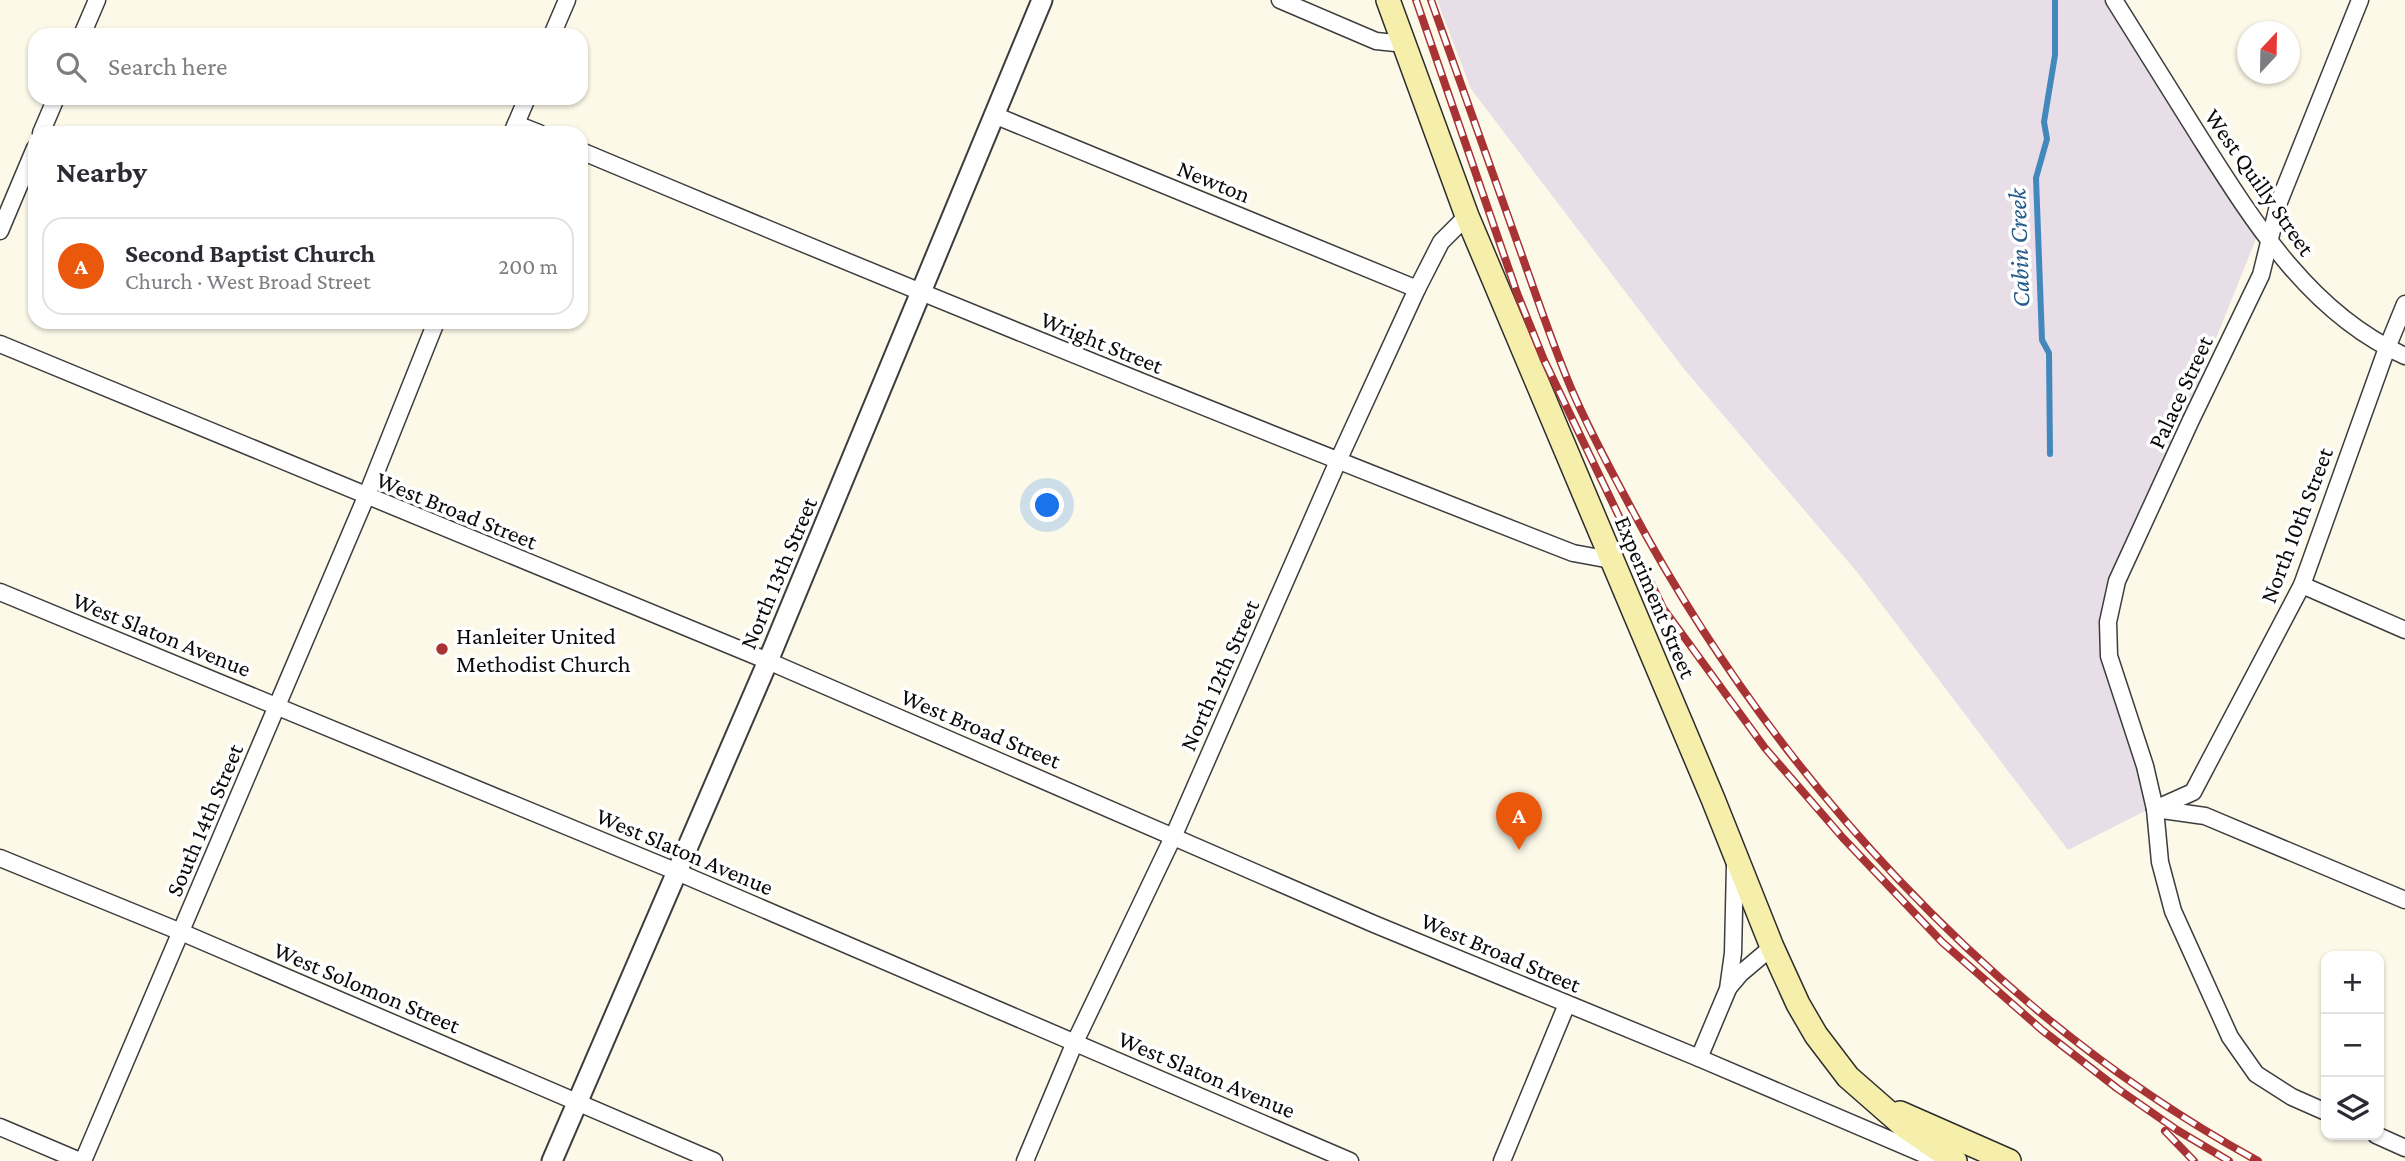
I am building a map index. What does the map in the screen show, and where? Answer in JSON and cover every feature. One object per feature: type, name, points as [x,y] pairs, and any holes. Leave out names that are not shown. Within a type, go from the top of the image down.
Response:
[{"type":"main road","name":"Experiment Street","points":[[1388,0],[1466,216],[1798,1004],[1816,1035],[1848,1077],[1922,1140],[1955,1161]]},
{"type":"main road","points":[[1875,1102],[2010,1161]]},
{"type":"street","points":[[85,28],[97,0]]},
{"type":"street","points":[[555,28],[567,0]]},
{"type":"street","name":"North 13th Street","points":[[552,1161],[768,661],[1042,0]]},
{"type":"street","points":[[1280,0],[1376,41],[1405,44]]},
{"type":"street","name":"West Quilly Street","points":[[2113,0],[2244,207],[2298,276],[2335,312],[2387,348],[2405,356]]},
{"type":"street","name":"Palace Street","points":[[2321,1110],[2292,1097],[2256,1074],[2230,1037],[2173,911],[2160,862],[2155,809],[2145,766],[2109,656],[2108,622],[2118,581],[2190,420],[2261,275],[2279,202],[2360,0]]},
{"type":"street","points":[[44,126],[53,105]]},
{"type":"street","points":[[515,126],[524,105]]},
{"type":"street","name":"Newton","points":[[994,115],[1418,289]]},
{"type":"street","name":"Wright Street","points":[[588,154],[920,293],[1338,461],[1573,553],[1611,560]]},
{"type":"street","points":[[0,231],[28,165]]},
{"type":"street","name":"North 12th Street","points":[[1025,1161],[1076,1042],[1174,835],[1338,461],[1418,289],[1441,242],[1466,216]]},
{"type":"street","name":"North 10th Street","points":[[2155,809],[2193,792],[2302,585],[2405,304]]},
{"type":"street","name":"South 14th Street","points":[[82,1161],[366,497],[433,329]]},
{"type":"street","name":"West Broad Street","points":[[0,344],[768,661],[1374,924],[1940,1161]]},
{"type":"street","points":[[2302,585],[2405,630]]},
{"type":"street","name":"West Slaton Avenue","points":[[0,592],[675,871],[1350,1161]]},
{"type":"street","points":[[2155,809],[2205,816],[2405,900]]},
{"type":"street","points":[[1728,989],[1733,941],[1735,855]]},
{"type":"street","name":"West Solomon Street","points":[[0,858],[181,932],[714,1161]]},
{"type":"street","points":[[1699,1058],[1728,989],[1740,974],[1772,947]]},
{"type":"street","points":[[1502,1161],[1567,1004]]},
{"type":"street","points":[[0,1127],[82,1161]]},
{"type":"street","points":[[2384,1139],[2405,1148]]},
{"type":"shaded area","points":[[1437,0],[2109,0],[2258,234],[2105,614],[2155,806],[2068,850],[1857,572],[1684,369],[1471,89]]},
{"type":"waterway","name":"Cabin Creek","points":[[2050,454],[2049,353],[2042,340],[2036,178],[2047,139],[2044,122],[2055,55],[2055,0]]},
{"type":"railway","points":[[1416,0],[1517,293],[1544,360],[1663,608],[1765,748],[1843,838],[1942,942],[2042,1030],[2118,1089],[2177,1130],[2229,1161]]},
{"type":"railway","points":[[1431,0],[1549,331],[1578,403],[1630,506],[1687,604],[1750,700],[1821,791],[1898,878],[1980,960],[2068,1035],[2161,1102],[2258,1161]]},
{"type":"railway","points":[[2165,1131],[2194,1161]]},
{"type":"place","name":"Hanleiter United Methodist Church","points":[[442,649]]},
{"type":"place","name":"Second Baptist Church","points":[[1519,850]]}]
